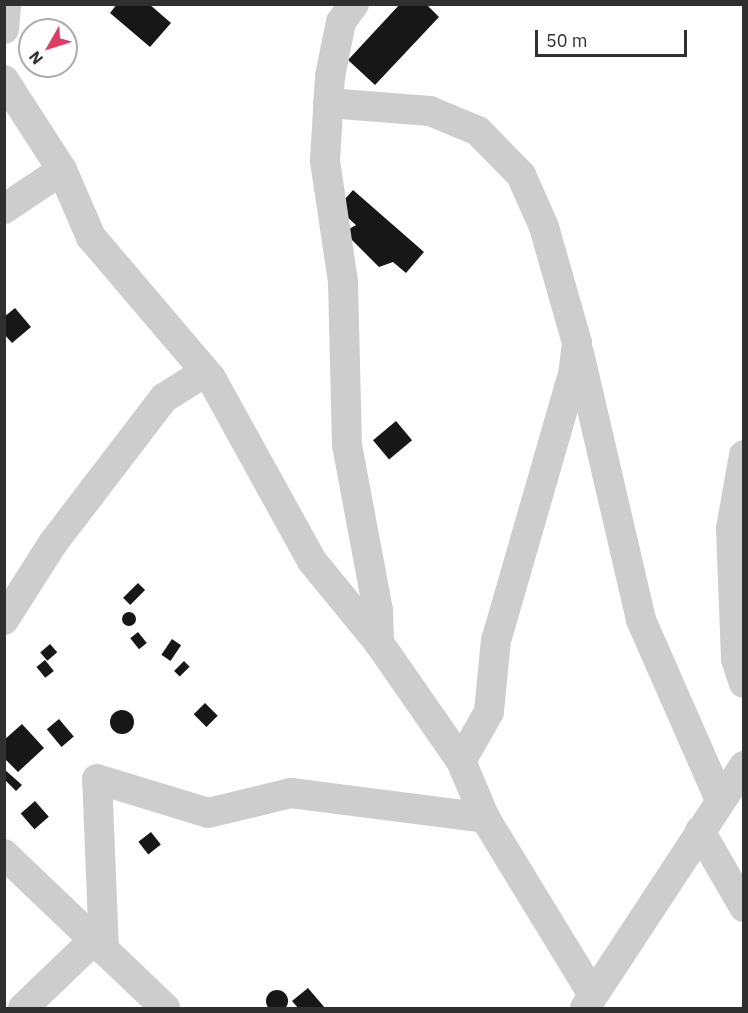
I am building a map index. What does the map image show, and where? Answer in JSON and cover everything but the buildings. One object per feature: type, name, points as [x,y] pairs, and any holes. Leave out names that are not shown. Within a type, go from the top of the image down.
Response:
[{"type":"street","points":[[4,29],[6,4]]},
{"type":"street","points":[[354,4],[342,22],[328,103],[325,161],[343,282],[347,445],[378,610],[379,643]]},
{"type":"street","points":[[4,80],[62,170],[91,237],[205,372],[277,490],[312,561],[379,643],[461,761],[484,818],[589,1001],[744,766]]},
{"type":"street","points":[[328,103],[430,111],[478,131],[521,175],[544,227],[577,343],[641,620],[720,800]]},
{"type":"street","points":[[4,209],[62,170]]},
{"type":"street","points":[[461,761],[489,712],[496,640],[573,374],[577,343]]},
{"type":"street","points":[[4,620],[53,543],[164,398],[205,372]]},
{"type":"street","points":[[744,455],[731,529],[736,659],[744,683]]},
{"type":"street","points":[[99,945],[97,779],[208,813],[291,793],[484,818]]},
{"type":"street","points":[[700,831],[741,897]]},
{"type":"street","points":[[4,854],[165,1008]]},
{"type":"street","points":[[23,1008],[99,945]]}]
